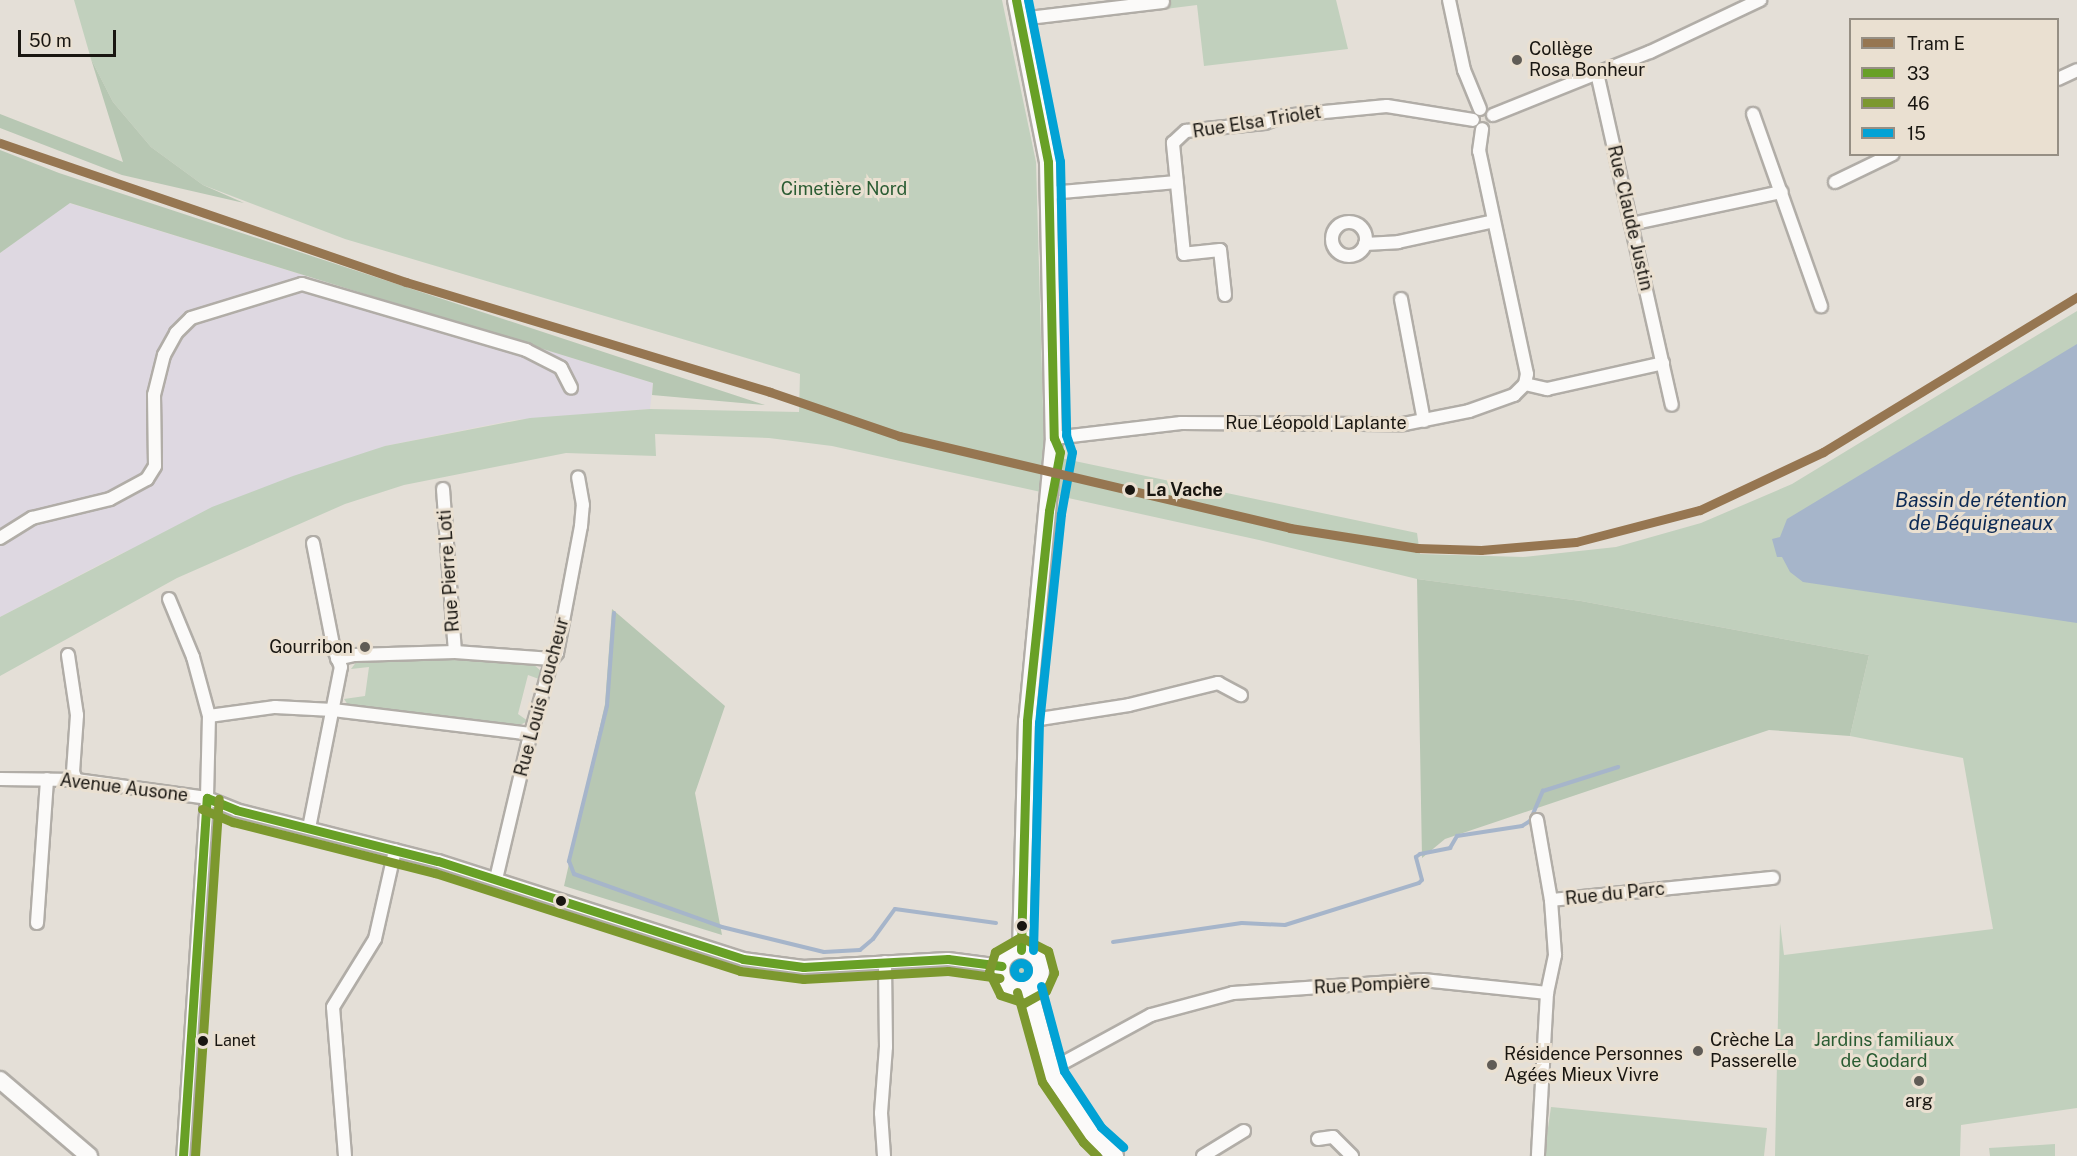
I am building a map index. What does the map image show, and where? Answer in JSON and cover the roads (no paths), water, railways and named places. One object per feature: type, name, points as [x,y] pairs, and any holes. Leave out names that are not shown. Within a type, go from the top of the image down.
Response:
[{"type":"street","points":[[1016,0],[1046,146],[1050,193],[1054,438],[1059,459],[1049,511],[1027,721],[1021,950]]},
{"type":"street","points":[[1449,0],[1464,70],[1480,109],[1493,115],[1597,73],[1760,0]]},
{"type":"street","points":[[1020,19],[1163,2]]},
{"type":"street","points":[[2059,79],[2077,70]]},
{"type":"street","name":"Rue Claude Justin","points":[[1597,73],[1672,405]]},
{"type":"street","name":"Rue Elsa Triolet","points":[[1177,182],[1173,143],[1186,131],[1265,123],[1283,116],[1387,106],[1473,120]]},
{"type":"street","points":[[1480,109],[1473,120],[1482,129]]},
{"type":"street","points":[[1753,114],[1821,306]]},
{"type":"street","points":[[1482,129],[1491,126],[1493,115]]},
{"type":"street","points":[[1482,129],[1479,151],[1527,374],[1525,384],[1546,389],[1663,363]]},
{"type":"street","points":[[1835,182],[1889,156]]},
{"type":"street","points":[[1050,193],[1177,182],[1184,254],[1220,250],[1225,295]]},
{"type":"street","points":[[1631,224],[1782,192]]},
{"type":"street","points":[[1365,244],[1398,242],[1494,221]]},
{"type":"street","points":[[0,538],[32,518],[110,499],[147,479],[155,466],[154,395],[164,355],[176,333],[191,318],[302,284],[526,350],[561,368],[571,388]]},
{"type":"street","points":[[1401,299],[1424,421]]},
{"type":"street","name":"Rue Léopold Laplante","points":[[1054,438],[1181,423],[1404,424],[1424,421],[1514,395],[1525,384]]},
{"type":"street","name":"Rue Louis Loucheur","points":[[496,879],[531,734],[552,658],[557,653],[583,505],[578,477]]},
{"type":"street","name":"Rue Pierre Loti","points":[[443,489],[455,652]]},
{"type":"street","points":[[309,828],[341,668],[337,659],[313,543]]},
{"type":"street","points":[[169,599],[193,657],[209,716],[207,798],[183,1156]]},
{"type":"street","points":[[337,659],[355,655],[455,652],[552,658]]},
{"type":"street","points":[[68,655],[77,715],[73,772],[76,780]]},
{"type":"street","points":[[1027,721],[1129,705],[1218,683],[1241,695]]},
{"type":"street","points":[[209,716],[275,707],[333,710],[531,734]]},
{"type":"street","name":"Avenue Ausone","points":[[0,779],[76,780],[207,798],[224,806],[395,850],[496,879],[743,959],[803,967],[948,959],[1002,966]]},
{"type":"street","name":"Avenue Ausone","points":[[37,923],[48,779]]},
{"type":"street","points":[[1537,820],[1551,900]]},
{"type":"street","points":[[345,1156],[333,1007],[375,939],[395,850]]},
{"type":"street","name":"Rue du Parc","points":[[1547,993],[1555,956],[1551,900],[1773,878]]},
{"type":"street","points":[[1021,950],[1034,955],[1041,966],[1040,979],[1029,989],[1008,986],[1002,966],[1009,955],[1021,950]]},
{"type":"street","points":[[884,1156],[881,1113],[886,1047],[885,962]]},
{"type":"street","name":"Rue Pompière","points":[[1050,1070],[1151,1015],[1233,993],[1423,980],[1547,993]]},
{"type":"street","points":[[1029,989],[1050,1070],[1092,1135],[1115,1156]]},
{"type":"street","points":[[1538,1156],[1547,993]]},
{"type":"street","points":[[0,1080],[89,1156]]},
{"type":"street","points":[[1203,1156],[1244,1131]]},
{"type":"street","points":[[1318,1139],[1333,1137],[1352,1156]]},
{"type":"water","name":"Bassin de rétention de Béquigneaux","points":[[2077,344],[2077,623],[1803,582],[1790,572],[1782,557],[1777,557],[1772,539],[1780,537],[1787,519]]},
{"type":"waterway","points":[[614,613],[607,706],[569,861],[574,874],[722,927],[824,952],[860,950],[873,939],[895,909],[996,923]]},
{"type":"waterway","points":[[1113,942],[1242,923],[1285,925],[1419,883],[1422,880],[1416,857],[1420,854],[1450,848],[1457,836],[1522,826],[1530,821],[1543,791],[1618,767]]},
{"type":"tram line","name":"E","points":[[0,143],[406,282],[770,392],[899,436],[1290,528],[1417,548],[1481,550],[1576,542],[1700,510],[1823,452],[2077,297]]},
{"type":"place","name":"Collège Rosa Bonheur","points":[[1517,60]]},
{"type":"place","name":"La Vache","points":[[1130,490]]},
{"type":"place","name":"Gourribon","points":[[365,647]]},
{"type":"place","name":"Lanet","points":[[203,1041]]},
{"type":"place","name":"Crèche La Passerelle","points":[[1698,1051]]},
{"type":"place","name":"Résidence Personnes Agées Mieux Vivre","points":[[1492,1065]]},
{"type":"place","name":"arg","points":[[1919,1081]]},
{"type":"park label","name":"Cimetière Nord","points":[[844,189]]},
{"type":"park label","name":"Jardins familiaux de Godard","points":[[1884,1051]]}]
